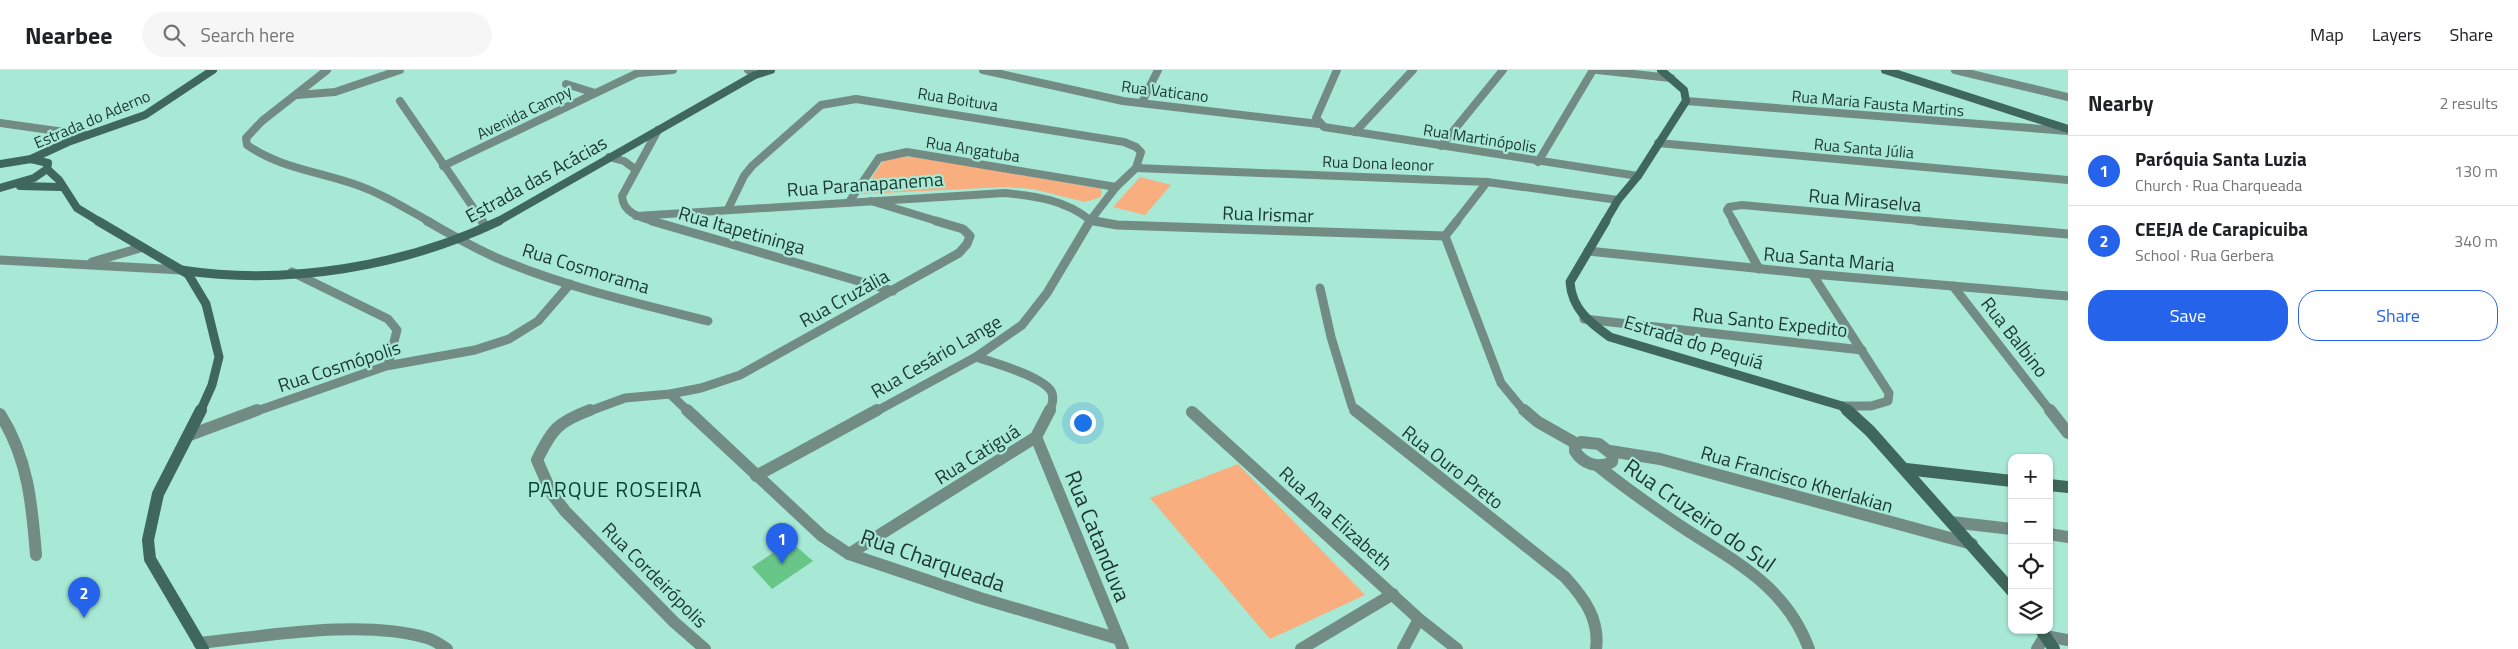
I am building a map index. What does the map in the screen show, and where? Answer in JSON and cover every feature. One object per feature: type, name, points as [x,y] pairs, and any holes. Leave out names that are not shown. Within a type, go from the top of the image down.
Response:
[{"type":"main road","name":"Estrada do Aderno","points":[[0,164],[31,159],[86,135],[145,115],[213,70]]},
{"type":"main road","name":"Estrada das Acácias","points":[[181,270],[225,276],[292,272],[374,262],[458,239],[542,198],[751,73],[771,70]]},
{"type":"main road","points":[[1661,70],[1684,90],[1686,101]]},
{"type":"main road","points":[[1885,70],[2068,130]]},
{"type":"main road","points":[[1903,70],[2068,123]]},
{"type":"main road","name":"Estrada do Pequiá","points":[[1686,101],[1638,176],[1618,200],[1600,234],[1570,282],[1570,294],[1584,319],[1610,337],[1842,406],[1870,430],[1906,469],[2010,589]]},
{"type":"main road","points":[[31,159],[42,160],[48,164],[47,169]]},
{"type":"main road","points":[[10,187],[34,178],[47,169]]},
{"type":"main road","points":[[47,169],[59,180],[61,187],[77,208],[140,248],[188,274],[206,304],[219,357],[212,385],[190,435],[158,494],[148,540],[150,559],[201,646]]},
{"type":"main road","points":[[0,188],[61,187]]},
{"type":"main road","points":[[1906,469],[2008,481]]},
{"type":"main road","points":[[2053,485],[2068,487]]},
{"type":"main road","points":[[2044,634],[2054,649]]},
{"type":"street","points":[[297,95],[327,70]]},
{"type":"street","points":[[297,95],[335,92],[400,70]]},
{"type":"street","name":"Avenida Campy","points":[[443,166],[642,71],[673,70]]},
{"type":"street","name":"Rua Vaticano","points":[[983,70],[1123,101],[1228,112]]},
{"type":"street","points":[[1142,102],[1158,70]]},
{"type":"street","points":[[1317,121],[1337,70]]},
{"type":"street","points":[[1355,132],[1413,70]]},
{"type":"street","points":[[1441,146],[1503,70]]},
{"type":"street","points":[[1538,162],[1593,70]]},
{"type":"street","points":[[1598,70],[1671,78]]},
{"type":"street","points":[[1955,70],[2068,96]]},
{"type":"street","points":[[566,84],[594,93]]},
{"type":"street","name":"Rua Cosmorama","points":[[297,95],[262,121],[246,138],[247,145],[267,158],[357,185],[403,205],[458,239],[507,263],[570,284],[708,321]]},
{"type":"street","name":"Rua Boituva","points":[[728,209],[744,176],[771,148],[821,105],[846,100],[892,104],[1124,142],[1136,147],[1141,152],[1136,168]]},
{"type":"street","points":[[400,101],[486,227]]},
{"type":"street","name":"Rua Maria Fausta Martins","points":[[1686,101],[2068,130]]},
{"type":"street","name":"Rua Martinópolis","points":[[1228,112],[1317,121],[1355,132],[1538,162],[1638,176]]},
{"type":"street","points":[[0,123],[86,135]]},
{"type":"street","points":[[636,216],[625,208],[622,198],[635,168],[658,130]]},
{"type":"street","name":"Rua Santa Júlia","points":[[1658,143],[2068,180]]},
{"type":"street","name":"Rua Angatuba","points":[[849,202],[879,158],[907,152],[1116,187]]},
{"type":"street","points":[[609,157],[628,163],[635,168]]},
{"type":"street","points":[[1090,220],[1116,187],[1136,168]]},
{"type":"street","name":"Rua Dona leonor","points":[[1136,168],[1487,182],[1618,200]]},
{"type":"street","points":[[1487,182],[1445,236],[1501,383],[1521,408],[1538,422],[1577,444]]},
{"type":"street","name":"Rua Paranapanema","points":[[636,216],[1005,193],[1062,201],[1077,208],[1090,220]]},
{"type":"street","points":[[918,215],[922,197]]},
{"type":"street","name":"Rua Cruzália","points":[[670,394],[702,388],[740,375],[950,260],[962,251],[969,241],[970,236],[963,229],[871,201]]},
{"type":"street","name":"Rua Miraselva","points":[[1759,269],[1727,210],[1729,207],[1742,206],[2068,234]]},
{"type":"street","name":"Rua Itapetininga","points":[[636,216],[893,291]]},
{"type":"street","name":"Rua Irismar","points":[[1090,220],[1117,225],[1445,236]]},
{"type":"street","name":"Rua Cesário Lange","points":[[756,476],[976,357],[1002,341],[1026,320],[1047,293],[1090,220]]},
{"type":"street","points":[[73,264],[102,260],[140,248]]},
{"type":"street","name":"Rua Santa Maria","points":[[1588,251],[1812,274],[2068,296]]},
{"type":"street","points":[[0,260],[181,270]]},
{"type":"street","points":[[292,272],[388,319],[396,330],[388,365]]},
{"type":"street","points":[[1812,274],[1889,393],[1888,401],[1865,408],[1842,406]]},
{"type":"street","name":"Rua Cosmópolis","points":[[190,435],[388,365],[461,353],[506,340],[525,331],[536,322],[570,284]]},
{"type":"street","name":"Rua Balbino","points":[[1953,286],[2068,433]]},
{"type":"street","name":"Rua Ouro Preto","points":[[1320,288],[1331,337],[1352,406],[1359,415],[1564,577],[1586,602],[1592,613],[1599,636],[1596,649]]},
{"type":"street","name":"Rua Santo Expedito","points":[[1584,319],[1862,350]]},
{"type":"street","name":"Rua Catiguá","points":[[848,554],[1036,437],[1052,405],[1052,393],[1047,386],[1013,370],[976,357]]},
{"type":"street","name":"Rua Charqueada","points":[[670,394],[822,536],[848,554],[1121,644]]},
{"type":"street","name":"Rua Cordeirópolis","points":[[670,394],[625,398],[575,416],[561,423],[548,438],[537,460],[552,494],[565,511],[680,628],[705,649]]},
{"type":"street","name":"Rua Ana Elizabeth","points":[[1192,412],[1419,619],[1457,649]]},
{"type":"street","points":[[0,414],[14,436],[24,458],[32,504],[36,555]]},
{"type":"street","name":"Rua Catanduva","points":[[1036,437],[1121,644]]},
{"type":"street","name":"Rua Francisco Kherlakian","points":[[1577,444],[1593,442],[1610,451],[1652,456],[1973,544]]},
{"type":"street","name":"Rua Cruzeiro do Sul","points":[[1577,444],[1575,447],[1577,455],[1586,462],[1598,466],[1633,495],[1754,574],[1778,596],[1800,625],[1809,649]]},
{"type":"street","points":[[1598,466],[1612,462],[1614,459],[1610,451]]},
{"type":"street","points":[[1951,522],[2008,529]]},
{"type":"street","points":[[2053,535],[2068,537]]},
{"type":"street","points":[[1302,649],[1392,594]]},
{"type":"street","points":[[1404,649],[1419,619]]},
{"type":"street","points":[[201,646],[348,631],[411,633],[440,641],[446,649]]},
{"type":"street","points":[[2037,649],[2043,634]]},
{"type":"street","points":[[2047,634],[2068,640]]},
{"type":"shaded area","points":[[896,155],[954,163],[1102,189],[1101,197],[1085,202],[1033,189],[1005,187],[861,194],[885,158]]},
{"type":"shaded area","points":[[1140,177],[1171,185],[1145,215],[1113,207]]},
{"type":"shaded area","points":[[1238,464],[1365,595],[1270,639],[1150,498]]},
{"type":"building","points":[[790,541],[813,561],[772,589],[752,567]]},
{"type":"place","name":"Paróquia Santa Luzia","points":[[782,564]]},
{"type":"place","name":"CEEJA de Carapicuiba","points":[[84,618]]},
{"type":"district","name":"PARQUE ROSEIRA","points":[[615,490]]}]
